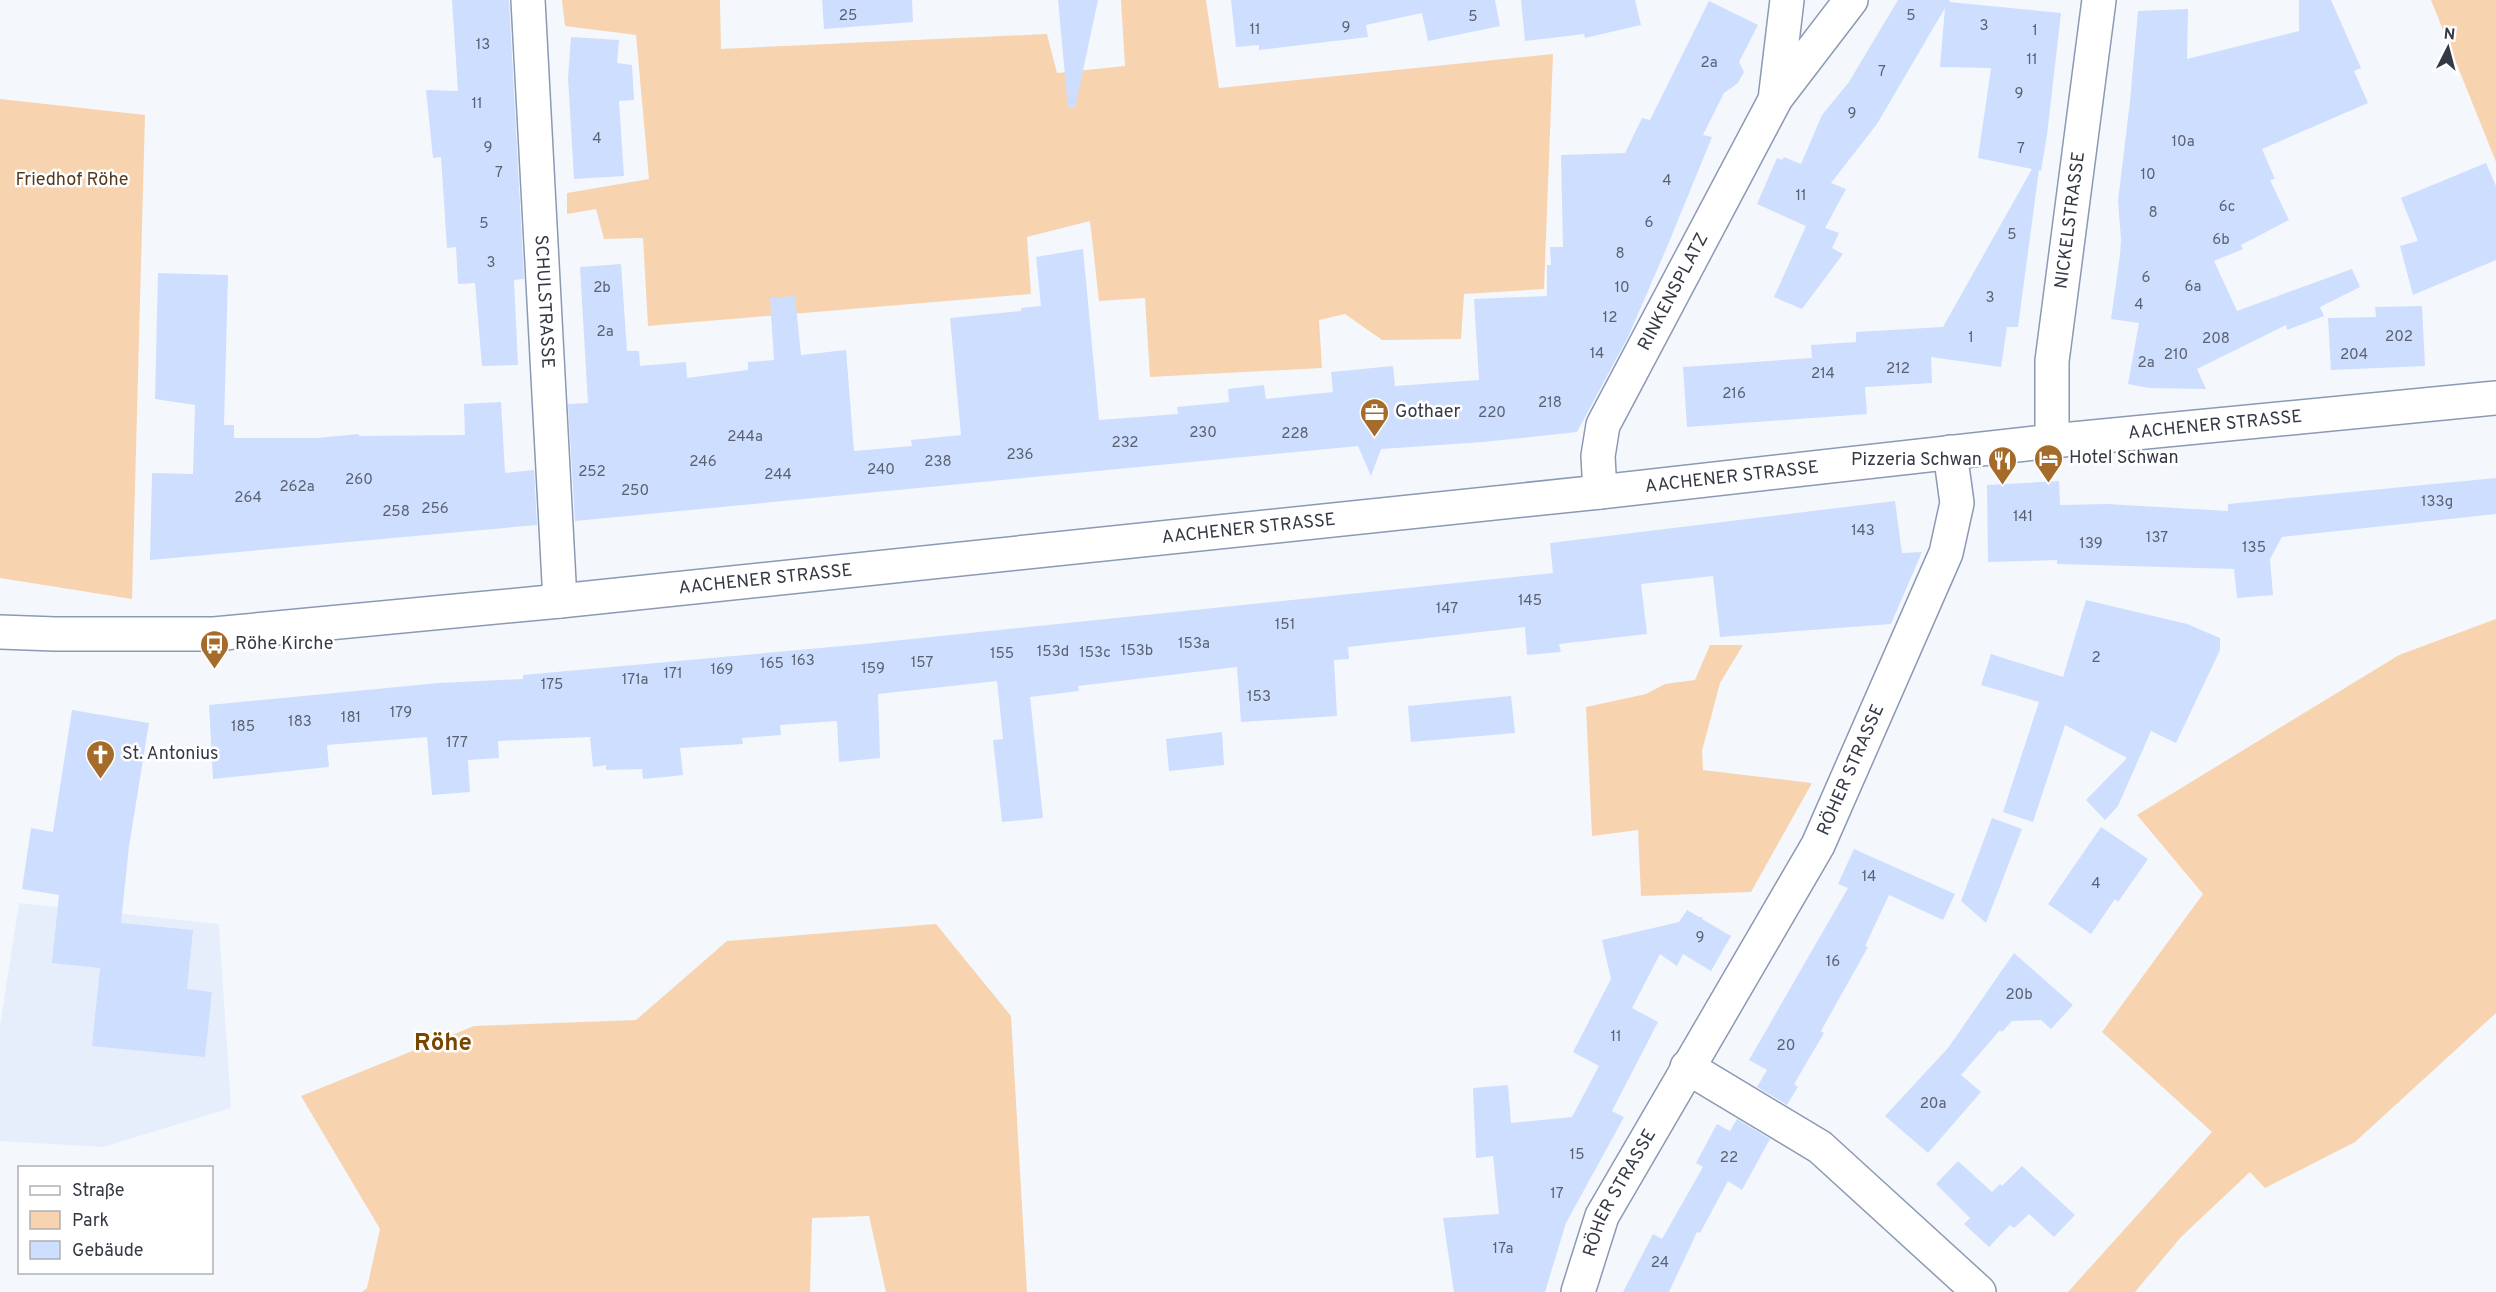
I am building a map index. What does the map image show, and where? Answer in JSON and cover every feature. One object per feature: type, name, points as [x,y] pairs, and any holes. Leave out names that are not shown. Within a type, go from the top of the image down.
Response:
[{"type":"main road","name":"SCHULSTRASSE","points":[[528,0],[560,601]]},
{"type":"main road","name":"RINKENSPLATZ","points":[[1775,100],[1787,0]]},
{"type":"main road","name":"RINKENSPLATZ","points":[[1600,492],[1598,456],[1603,425],[1775,100],[1851,0]]},
{"type":"main road","name":"NICKELSTRASSE","points":[[2052,441],[2052,361],[2099,0]]},
{"type":"main road","name":"AACHENER STRASSE","points":[[0,632],[214,634],[560,601],[1600,492],[2052,441],[2496,398]]},
{"type":"main road","name":"RÖHER STRASSE","points":[[1578,1292],[1602,1216],[1818,845],[1946,553],[1957,503],[1950,452]]},
{"type":"main road","points":[[1687,1067],[1820,1147],[1979,1292]]},
{"type":"shaded area","points":[[19,903],[219,924],[231,1108],[103,1147],[0,1141],[0,1026]]},
{"type":"green space","points":[[562,0],[720,0],[721,49],[1047,34],[1057,73],[1125,66],[1121,0],[1206,0],[1219,88],[1553,54],[1544,289],[1464,294],[1461,339],[1382,340],[1345,314],[1319,320],[1322,368],[1150,377],[1145,298],[1099,301],[1090,221],[1027,237],[1031,294],[648,326],[643,238],[604,239],[596,209],[567,214],[567,193],[649,179],[636,35],[565,26]]},
{"type":"green space","points":[[2431,0],[2496,0],[2496,162]]},
{"type":"green space","name":"Friedhof Röhe","points":[[0,99],[145,115],[132,599],[0,578]]},
{"type":"green space","points":[[2496,619],[2496,1013],[2355,1142],[2265,1188],[2250,1172],[2181,1237],[2135,1292],[2068,1292],[2212,1132],[2102,1032],[2203,894],[2137,815],[2399,655]]},
{"type":"green space","points":[[1710,645],[1743,645],[1720,683],[1702,751],[1703,770],[1812,783],[1751,892],[1641,896],[1638,830],[1592,836],[1586,707],[1646,694],[1665,684],[1695,680]]},
{"type":"green space","points":[[936,924],[1011,1016],[1027,1292],[886,1292],[869,1216],[812,1218],[810,1292],[362,1292],[367,1288],[380,1229],[301,1096],[474,1026],[636,1020],[727,941]]},
{"type":"building","points":[[452,0],[509,0],[524,279],[514,280],[518,365],[482,366],[475,283],[458,284],[456,247],[447,248],[441,157],[433,158],[426,90],[458,91]]},
{"type":"building","points":[[822,0],[912,0],[913,22],[824,29]]},
{"type":"building","points":[[1058,0],[1098,0],[1075,108],[1068,108]]},
{"type":"building","points":[[1231,0],[1495,0],[1500,26],[1428,41],[1422,13],[1366,25],[1368,37],[1259,50],[1259,45],[1236,47]]},
{"type":"building","points":[[1521,0],[1635,0],[1641,25],[1585,38],[1584,34],[1525,41]]},
{"type":"building","points":[[1898,0],[1950,0],[1949,2],[2061,13],[2047,135],[2041,171],[2039,170],[2018,327],[2007,327],[2001,367],[1931,357],[1932,383],[1865,387],[1867,414],[1687,427],[1683,367],[1812,358],[1811,345],[1856,342],[1856,332],[1943,327],[2032,169],[1978,158],[1991,68],[1940,67],[1945,8],[1877,124],[1831,183],[1846,189],[1825,228],[1839,233],[1832,248],[1843,254],[1802,309],[1774,297],[1806,226],[1757,204],[1777,158],[1782,160],[1784,157],[1801,164],[1822,115],[1849,82]]},
{"type":"building","points":[[2299,0],[2331,0],[2361,68],[2354,71],[2368,103],[2262,149],[2275,179],[2270,180],[2289,220],[2241,245],[2243,249],[2214,261],[2237,311],[2352,269],[2360,287],[2320,307],[2324,316],[2287,330],[2286,325],[2197,369],[2206,389],[2149,388],[2128,384],[2139,323],[2111,319],[2120,255],[2118,201],[2138,11],[2188,9],[2187,59],[2299,31]]},
{"type":"building","points":[[1709,1],[1758,25],[1739,62],[1744,72],[1738,83],[1724,93],[1703,135],[1712,137],[1667,247],[1628,337],[1577,432],[1483,442],[1381,449],[1371,476],[1358,446],[575,521],[568,404],[588,403],[580,267],[621,264],[627,351],[639,351],[640,366],[686,362],[687,378],[748,370],[748,362],[774,360],[770,298],[795,296],[801,355],[846,350],[854,451],[912,446],[911,440],[961,435],[950,318],[1021,311],[1021,308],[1041,306],[1036,257],[1083,249],[1099,420],[1178,414],[1177,407],[1229,402],[1228,389],[1264,385],[1266,399],[1333,392],[1331,372],[1393,366],[1395,386],[1479,380],[1474,299],[1547,296],[1547,265],[1551,265],[1550,247],[1563,247],[1561,155],[1625,153],[1642,118],[1650,120]]},
{"type":"building","points":[[571,37],[619,40],[617,63],[632,65],[634,100],[619,101],[624,176],[574,179],[568,78]]},
{"type":"building","points":[[2486,163],[2496,186],[2496,260],[2413,295],[2400,246],[2418,241],[2401,198]]},
{"type":"building","points":[[158,273],[228,275],[224,425],[234,425],[234,438],[317,438],[359,434],[359,436],[465,435],[464,404],[501,402],[505,473],[534,470],[537,525],[150,560],[152,473],[193,474],[195,405],[155,399]]},
{"type":"building","points":[[2422,306],[2425,366],[2331,370],[2328,318],[2376,317],[2375,307]]},
{"type":"building","points":[[2496,478],[2496,514],[2282,537],[2270,559],[2273,595],[2237,598],[2234,569],[2057,564],[2057,560],[1988,562],[1987,485],[2059,481],[2060,505],[2107,504],[2228,511],[2228,504]]},
{"type":"building","points":[[1895,501],[1902,553],[1922,552],[1891,624],[1720,637],[1713,576],[1641,584],[1647,634],[1559,644],[1561,652],[1527,655],[1525,627],[1348,647],[1349,659],[1334,660],[1337,716],[1241,722],[1237,667],[1078,686],[1079,691],[1030,697],[1043,818],[1002,822],[993,740],[1003,739],[997,681],[878,694],[880,758],[839,762],[837,721],[780,725],[781,735],[742,738],[743,744],[680,748],[683,775],[665,777],[643,779],[642,769],[606,770],[606,765],[593,767],[590,737],[498,741],[499,758],[468,760],[470,792],[432,795],[427,737],[327,745],[329,767],[213,779],[209,705],[439,683],[523,679],[523,675],[854,645],[1553,573],[1550,543]]},
{"type":"building","points":[[2086,600],[2187,624],[2220,638],[2220,650],[2176,743],[2151,731],[2118,806],[2105,820],[2086,800],[2127,758],[2065,725],[2033,822],[2003,812],[2039,702],[1981,685],[1991,654],[2063,677]]},
{"type":"building","points":[[1511,696],[1515,733],[1411,742],[1408,706]]},
{"type":"building","points":[[72,710],[149,723],[129,846],[121,923],[193,930],[187,989],[212,992],[205,1057],[92,1046],[100,968],[52,963],[59,895],[22,889],[31,828],[53,832]]},
{"type":"building","points":[[1222,732],[1224,765],[1169,771],[1166,739]]},
{"type":"building","points":[[1992,818],[2022,829],[1986,923],[1961,901]]},
{"type":"building","points":[[2101,827],[2148,859],[2118,902],[2115,899],[2091,934],[2048,904]]},
{"type":"building","points":[[1854,849],[1955,894],[1943,920],[1889,895],[1865,946],[1868,947],[1821,1031],[1824,1033],[1794,1084],[1798,1087],[1787,1105],[1757,1087],[1767,1070],[1749,1060],[1848,888],[1838,884]]},
{"type":"building","points":[[1687,910],[1703,917],[1702,919],[1731,936],[1711,971],[1683,954],[1677,966],[1660,954],[1632,1008],[1658,1022],[1612,1111],[1624,1117],[1566,1223],[1545,1292],[1454,1292],[1443,1218],[1499,1214],[1493,1156],[1476,1158],[1473,1088],[1508,1085],[1511,1123],[1572,1117],[1599,1066],[1573,1052],[1611,979],[1602,940],[1679,922]]},
{"type":"building","points":[[2014,953],[2073,1005],[2051,1029],[2041,1020],[2012,1021],[2002,1032],[2000,1030],[1961,1075],[1981,1092],[1928,1153],[1885,1116],[1948,1048]]},
{"type":"building","points":[[1737,1119],[1770,1139],[1742,1190],[1728,1181],[1700,1233],[1697,1232],[1669,1292],[1623,1292],[1653,1234],[1662,1239],[1703,1167],[1696,1163],[1717,1124],[1730,1131]]},
{"type":"building","points":[[1958,1161],[1992,1192],[2000,1184],[2002,1186],[2022,1166],[2075,1215],[2054,1237],[2029,1214],[2014,1228],[2010,1225],[1989,1247],[1964,1224],[1970,1218],[1936,1184]]},
{"type":"place","name":"Gothaer","points":[[1374,438]]},
{"type":"place","name":"Hotel Schwan","points":[[2048,484]]},
{"type":"place","name":"Pizzeria Schwan","points":[[2003,486]]},
{"type":"place","name":"Röhe Kirche","points":[[214,670]]},
{"type":"place","name":"St. Antonius","points":[[101,780]]},
{"type":"district","name":"Röhe","points":[[443,1044]]}]
